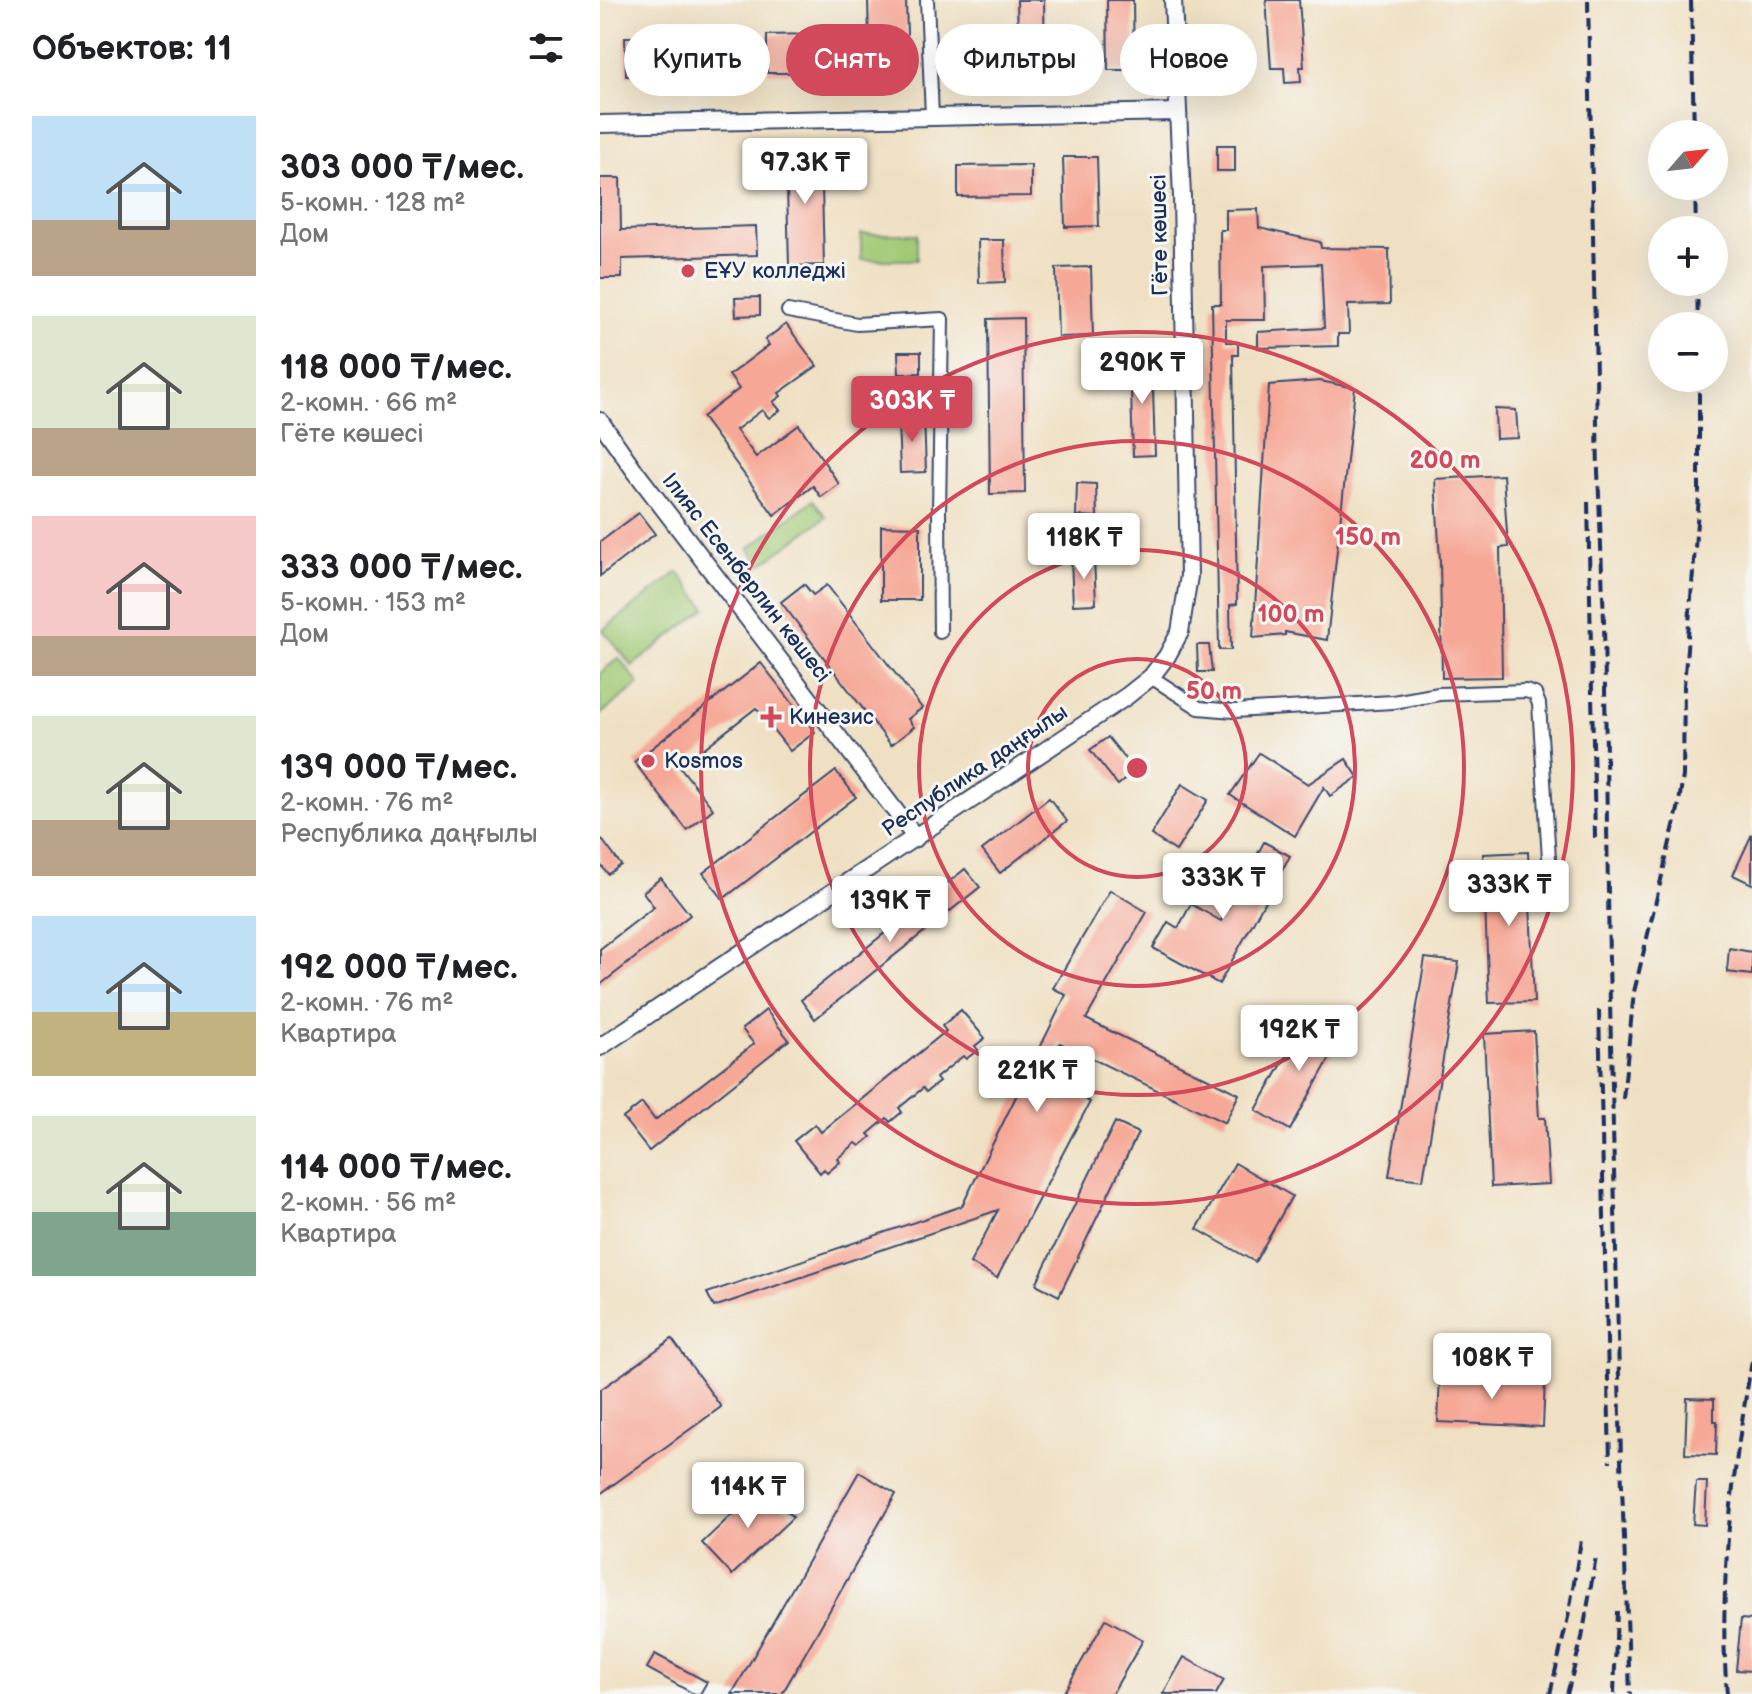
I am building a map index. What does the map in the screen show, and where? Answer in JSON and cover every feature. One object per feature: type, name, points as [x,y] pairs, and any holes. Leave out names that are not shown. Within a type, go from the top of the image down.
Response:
[{"type":"main road","name":"Гёте көшесі","points":[[1167,656],[1180,632],[1189,576],[1182,197],[1173,0]]},
{"type":"main road","points":[[600,124],[1177,112]]},
{"type":"main road","name":"Ілияс Есенберлин көшесі","points":[[600,421],[916,838]]},
{"type":"main road","name":"Республика даңғылы","points":[[600,1047],[1127,696],[1151,677],[1167,656]]},
{"type":"street","points":[[927,0],[932,116]]},
{"type":"street","points":[[788,311],[857,324],[942,319],[940,632]]},
{"type":"street","points":[[1151,677],[1199,708],[1234,711],[1393,702],[1439,694],[1526,691],[1535,694],[1539,704],[1550,874]]},
{"type":"green space","points":[[861,234],[917,234],[917,260],[861,260]]},
{"type":"green space","points":[[813,500],[826,517],[761,565],[749,548]]},
{"type":"green space","points":[[678,572],[706,608],[632,666],[603,630]]},
{"type":"green space","points":[[619,658],[639,684],[600,715],[600,673]]},
{"type":"building","points":[[868,0],[906,0],[907,24],[869,24]]},
{"type":"building","points":[[1017,0],[1044,0],[1044,24],[1018,24]]},
{"type":"building","points":[[1107,0],[1133,0],[1133,24],[1120,24],[1120,70],[1108,70]]},
{"type":"building","points":[[1266,0],[1299,0],[1304,67],[1300,67],[1301,82],[1285,83],[1284,68],[1271,68]]},
{"type":"building","points":[[770,35],[786,35],[786,73],[770,73]]},
{"type":"building","points":[[1217,145],[1235,145],[1235,171],[1217,171]]},
{"type":"building","points":[[821,147],[824,265],[789,266],[786,148]]},
{"type":"building","points":[[1063,157],[1097,157],[1099,226],[1065,227]]},
{"type":"building","points":[[1031,165],[1031,196],[958,197],[958,166]]},
{"type":"building","points":[[600,178],[620,178],[621,230],[756,226],[757,255],[622,259],[622,278],[600,278]]},
{"type":"building","points":[[1258,209],[1259,228],[1320,242],[1321,248],[1389,249],[1390,304],[1348,305],[1349,334],[1338,334],[1338,346],[1258,348],[1258,332],[1324,328],[1321,264],[1264,266],[1265,320],[1226,320],[1226,342],[1238,342],[1238,355],[1233,355],[1237,604],[1230,605],[1231,650],[1219,650],[1212,304],[1221,304],[1220,230],[1226,230],[1226,210]]},
{"type":"building","points":[[978,240],[1004,240],[1005,282],[979,283]]},
{"type":"building","points":[[1091,267],[1093,336],[1058,337],[1056,268]]},
{"type":"building","points":[[760,297],[760,315],[736,316],[735,298]]},
{"type":"building","points":[[1023,318],[1025,493],[990,494],[988,319]]},
{"type":"building","points":[[786,324],[817,366],[779,393],[781,396],[773,402],[780,410],[769,418],[762,410],[736,430],[756,457],[799,425],[839,484],[821,497],[813,486],[774,515],[702,417],[739,389],[729,375],[769,345],[765,340]]},
{"type":"building","points":[[898,352],[921,352],[921,373],[899,374]]},
{"type":"building","points":[[1130,356],[1152,356],[1155,455],[1133,456]]},
{"type":"building","points":[[1320,381],[1355,388],[1327,640],[1285,632],[1285,635],[1253,638],[1269,385]]},
{"type":"building","points":[[1495,409],[1516,410],[1518,438],[1496,439]]},
{"type":"building","points":[[924,415],[926,472],[900,473],[898,416]]},
{"type":"building","points":[[1503,475],[1508,547],[1500,548],[1502,677],[1442,678],[1435,479]]},
{"type":"building","points":[[1077,483],[1096,484],[1097,517],[1076,516]]},
{"type":"building","points":[[639,513],[655,534],[600,576],[600,542]]},
{"type":"building","points":[[881,526],[920,527],[920,600],[881,600]]},
{"type":"building","points":[[1094,557],[1096,604],[1073,605],[1071,558]]},
{"type":"building","points":[[804,584],[813,595],[827,585],[922,708],[908,719],[914,727],[891,745],[781,602]]},
{"type":"building","points":[[1197,645],[1209,645],[1212,672],[1198,672]]},
{"type":"building","points":[[761,663],[815,732],[790,751],[756,708],[680,767],[713,809],[687,830],[634,762]]},
{"type":"building","points":[[1108,737],[1135,771],[1118,785],[1090,750]]},
{"type":"building","points":[[1259,753],[1308,784],[1346,759],[1358,777],[1330,796],[1324,787],[1295,836],[1230,795]]},
{"type":"building","points":[[836,771],[856,797],[723,899],[703,873]]},
{"type":"building","points":[[1182,784],[1208,800],[1176,851],[1151,835]]},
{"type":"building","points":[[1049,798],[1067,821],[1000,873],[982,850]]},
{"type":"building","points":[[1752,834],[1752,884],[1733,875]]},
{"type":"building","points":[[600,837],[621,865],[608,874],[600,864]]},
{"type":"building","points":[[1264,842],[1290,856],[1219,984],[1153,948],[1168,922],[1178,928],[1191,904],[1221,921]]},
{"type":"building","points":[[1528,852],[1534,1002],[1489,1003],[1483,854]]},
{"type":"building","points":[[965,869],[980,887],[815,1019],[801,1000]]},
{"type":"building","points":[[661,878],[690,915],[600,985],[600,949],[654,907],[643,892]]},
{"type":"building","points":[[1110,890],[1147,912],[1086,1019],[1239,1094],[1225,1123],[1060,1043],[1043,1077],[1090,1102],[997,1278],[970,1263],[998,1210],[714,1307],[707,1293],[962,1206],[1066,995],[1053,988]]},
{"type":"building","points":[[1729,948],[1752,952],[1752,975],[1727,972]]},
{"type":"building","points":[[1425,958],[1459,962],[1423,1180],[1389,1176]]},
{"type":"building","points":[[766,1010],[789,1040],[649,1151],[623,1118],[642,1103],[655,1120],[754,1044],[742,1029]]},
{"type":"building","points":[[961,1010],[985,1038],[975,1046],[978,1050],[966,1059],[963,1056],[936,1078],[939,1082],[926,1092],[923,1088],[899,1108],[902,1112],[890,1122],[887,1118],[868,1134],[871,1137],[860,1146],[856,1143],[838,1158],[840,1162],[827,1173],[824,1169],[820,1173],[794,1141],[815,1124],[821,1132],[946,1031],[942,1026]]},
{"type":"building","points":[[1309,1016],[1342,1036],[1290,1130],[1256,1110]]},
{"type":"building","points":[[1534,1031],[1539,1118],[1545,1118],[1549,1184],[1491,1187],[1484,1034]]},
{"type":"building","points":[[1115,1122],[1138,1133],[1059,1296],[1036,1284]]},
{"type":"building","points":[[1235,1163],[1292,1196],[1255,1262],[1197,1229]]},
{"type":"building","points":[[672,1339],[721,1407],[600,1494],[600,1390]]},
{"type":"building","points":[[1440,1375],[1545,1380],[1543,1427],[1438,1422]]},
{"type":"building","points":[[1687,1398],[1714,1399],[1716,1455],[1685,1454]]},
{"type":"building","points":[[859,1472],[896,1494],[782,1694],[732,1694]]},
{"type":"building","points":[[1696,1482],[1707,1482],[1705,1525],[1693,1524]]},
{"type":"building","points":[[763,1485],[793,1517],[732,1575],[702,1543]]},
{"type":"building","points":[[1106,1619],[1143,1640],[1112,1694],[1063,1694]]},
{"type":"building","points":[[1741,1619],[1752,1620],[1752,1671],[1736,1670]]},
{"type":"building","points":[[655,1654],[707,1682],[700,1694],[694,1694],[647,1668]]},
{"type":"building","points":[[1184,1657],[1224,1680],[1216,1694],[1163,1694]]},
{"type":"railway","points":[[1588,0],[1621,1460],[1630,1694]]},
{"type":"railway","points":[[1691,0],[1694,120]]},
{"type":"railway","points":[[1695,200],[1696,216]]},
{"type":"railway","points":[[1697,296],[1698,312]]},
{"type":"railway","points":[[1623,1099],[1634,992],[1678,809],[1683,776],[1684,686],[1699,497],[1699,392]]},
{"type":"railway","points":[[1588,502],[1595,838]]},
{"type":"railway","points":[[1599,1010],[1610,1462]]},
{"type":"railway","points":[[1727,1694],[1724,1612],[1729,1527],[1752,1361]]},
{"type":"railway","points":[[1550,1694],[1569,1613],[1581,1540]]},
{"type":"railway","points":[[1567,1694],[1582,1638],[1596,1557]]},
{"type":"railway","points":[[1614,1694],[1617,1611]]},
{"type":"place","name":"ЕҰУ колледжі","points":[[688,271]]},
{"type":"place","name":"Кинезис","points":[[771,717]]},
{"type":"place","name":"Kosmos","points":[[648,761]]}]
